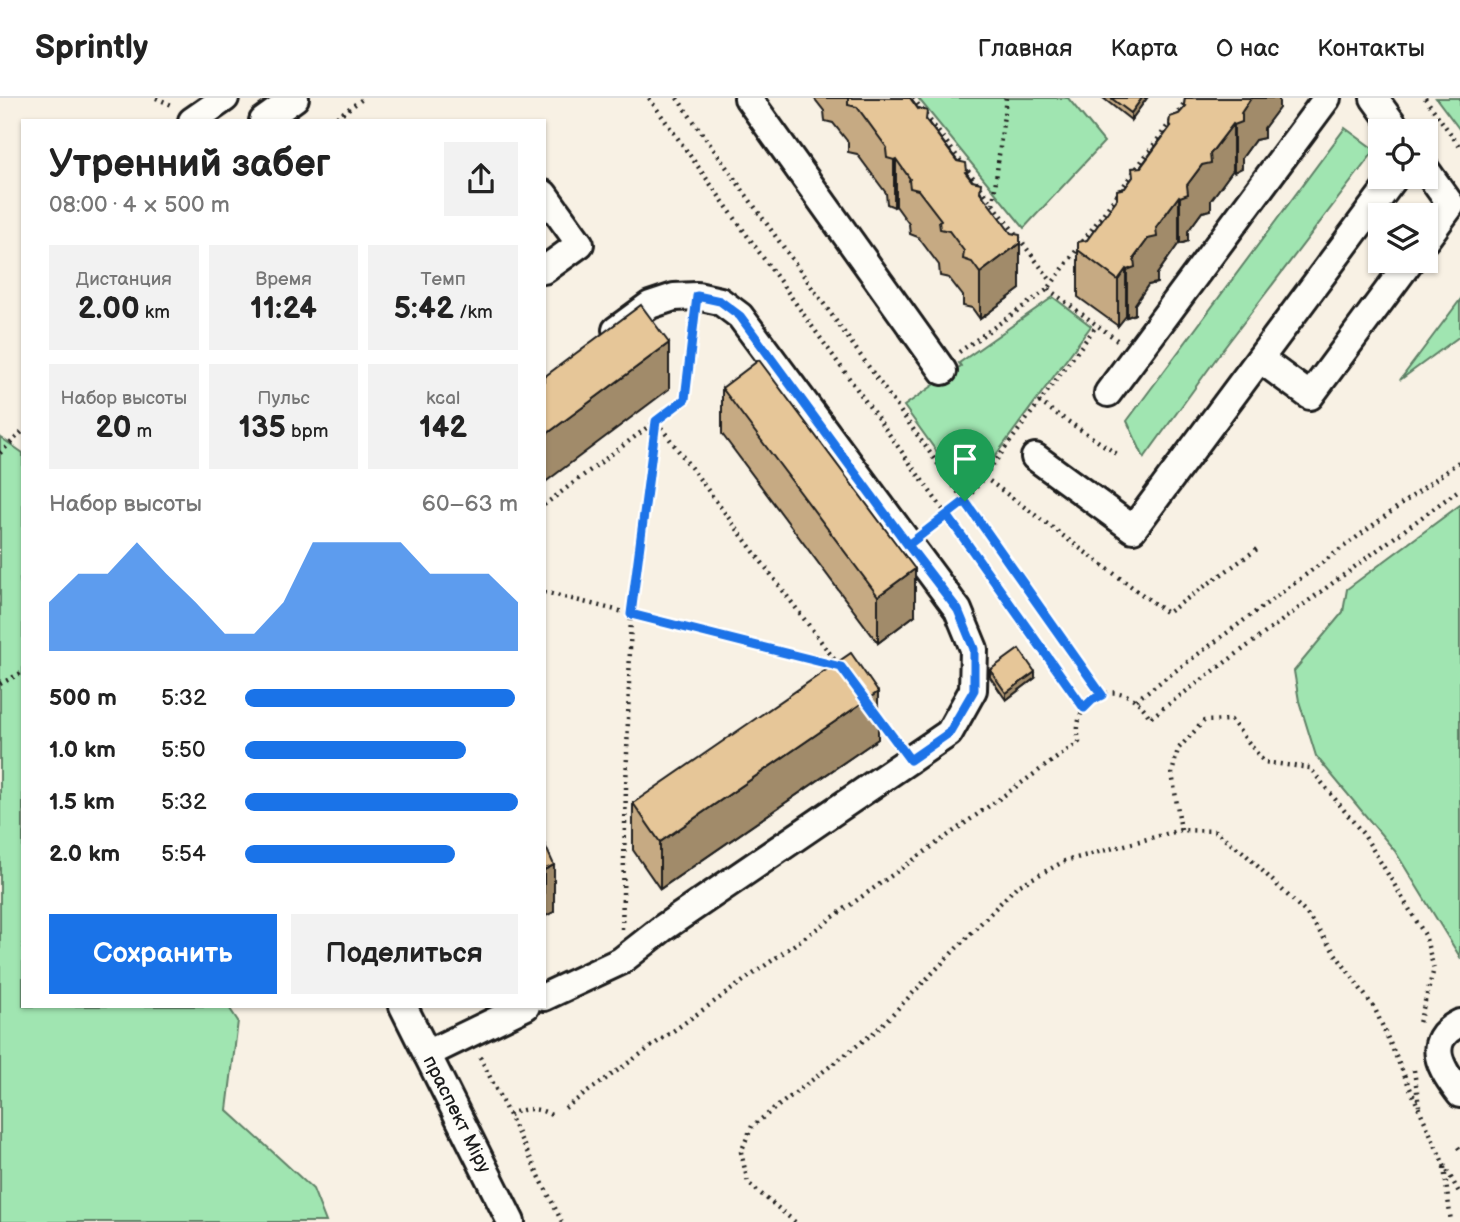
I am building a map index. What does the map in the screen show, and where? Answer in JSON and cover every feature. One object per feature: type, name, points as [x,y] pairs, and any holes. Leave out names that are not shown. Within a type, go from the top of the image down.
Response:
[{"type":"street","points":[[195,119],[225,98]]},
{"type":"street","points":[[266,119],[295,98]]},
{"type":"street","points":[[748,98],[947,364]]},
{"type":"street","points":[[1108,393],[1327,98]]},
{"type":"street","points":[[1374,98],[1389,119]]},
{"type":"street","points":[[1438,187],[1451,205],[1438,223]]},
{"type":"street","points":[[1035,457],[1133,529],[1386,189]]},
{"type":"street","points":[[546,197],[580,244],[546,269]]},
{"type":"street","points":[[1260,359],[1310,396],[1401,273]]},
{"type":"street","points":[[546,997],[621,961],[663,928],[949,733],[974,690],[974,649],[958,610],[740,316],[720,301],[697,296],[674,298],[650,305],[597,344]]},
{"type":"street","name":"праспект Міру","points":[[404,1008],[511,1222]]},
{"type":"street","points":[[428,1054],[516,1008]]},
{"type":"street","points":[[1460,1023],[1448,1030],[1441,1040],[1438,1052],[1445,1074],[1460,1094]]},
{"type":"path","points":[[334,119],[364,98]]},
{"type":"path","points":[[649,98],[1084,708]]},
{"type":"path","points":[[677,98],[1102,695]]},
{"type":"path","points":[[913,98],[1052,282]]},
{"type":"path","points":[[993,204],[1006,98]]},
{"type":"path","points":[[947,364],[1048,289],[1188,98]]},
{"type":"path","points":[[1424,98],[1460,147]]},
{"type":"path","points":[[546,504],[685,399],[697,296]]},
{"type":"path","points":[[908,545],[965,501],[1097,325]]},
{"type":"path","points":[[1039,402],[1117,454]]},
{"type":"path","points":[[621,961],[631,614],[656,421]]},
{"type":"path","points":[[656,421],[848,677]]},
{"type":"path","points":[[0,453],[21,433]]},
{"type":"path","points":[[1136,699],[1460,461]]},
{"type":"path","points":[[984,477],[1167,613],[1260,547]]},
{"type":"path","points":[[565,1108],[1079,742],[1076,730],[1078,719],[1092,700],[1114,692],[1126,694],[1136,699],[1150,718],[1460,489]]},
{"type":"path","points":[[546,593],[841,667]]},
{"type":"path","points":[[0,684],[21,673]]},
{"type":"path","points":[[871,708],[910,760]]},
{"type":"path","points":[[1181,830],[1172,773],[1178,749],[1205,721],[1231,720],[1264,762],[1310,768],[1364,835],[1425,935],[1434,969],[1418,1027]]},
{"type":"path","points":[[795,1222],[748,1183],[741,1152],[752,1126],[876,1031],[1016,887],[1065,861],[1181,830],[1214,831],[1243,852],[1306,913],[1375,1009],[1420,1114],[1460,1194]]},
{"type":"path","points":[[469,1034],[562,1222]]},
{"type":"path","points":[[1413,1062],[1420,1114]]},
{"type":"path","points":[[509,1115],[530,1108],[553,1116]]},
{"type":"path","points":[[1444,1165],[1451,1222]]},
{"type":"green space","points":[[918,98],[1068,98],[1104,142],[1024,228]]},
{"type":"green space","points":[[1436,98],[1460,98],[1460,130]]},
{"type":"green space","points":[[1345,128],[1368,145],[1368,159],[1144,458],[1127,421]]},
{"type":"green space","points":[[1053,297],[1091,326],[967,494],[904,406],[961,366],[959,363]]},
{"type":"green space","points":[[1460,300],[1460,336],[1400,380]]},
{"type":"green space","points":[[0,437],[21,452],[21,1008],[229,1008],[238,1021],[227,1110],[313,1189],[326,1222],[0,1222]]},
{"type":"green space","points":[[1460,505],[1460,957],[1395,851],[1316,756],[1299,701],[1294,671],[1343,612],[1347,589]]},
{"type":"building","points":[[848,98],[910,98],[918,109],[927,111],[926,120],[957,161],[966,163],[965,172],[972,181],[981,183],[980,192],[1011,233],[1020,235],[1020,243],[980,273],[972,262],[963,259],[964,251],[949,231],[940,229],[941,220],[918,190],[910,188],[910,179],[896,159],[887,158],[887,148],[857,107],[848,105]]},
{"type":"building","points":[[1111,98],[1142,98],[1131,113]]},
{"type":"building","points":[[1185,98],[1251,98],[1241,113],[1242,122],[1233,124],[1210,154],[1211,163],[1202,165],[1187,185],[1188,194],[1179,196],[1156,227],[1157,237],[1148,239],[1134,258],[1135,267],[1126,269],[1118,280],[1078,250],[1078,242],[1087,240],[1117,199],[1117,190],[1125,188],[1133,177],[1132,168],[1141,167],[1171,126],[1170,117],[1179,114],[1186,106]]},
{"type":"building","points":[[641,305],[669,343],[546,435],[546,376]]},
{"type":"building","points":[[759,360],[915,569],[878,596],[722,388]]},
{"type":"building","points":[[1019,649],[1035,672],[1006,693],[990,670]]},
{"type":"building","points":[[851,653],[878,692],[660,842],[633,803]]},
{"type":"building","points":[[546,847],[554,865],[546,869]]},
{"type":"route","points":[[965,501],[908,545],[958,610],[974,649],[974,690],[949,733],[910,760],[841,667],[631,614],[656,421],[685,399],[697,296],[720,301],[740,316],[908,545],[947,515],[1084,708],[1102,695],[965,501]]}]
